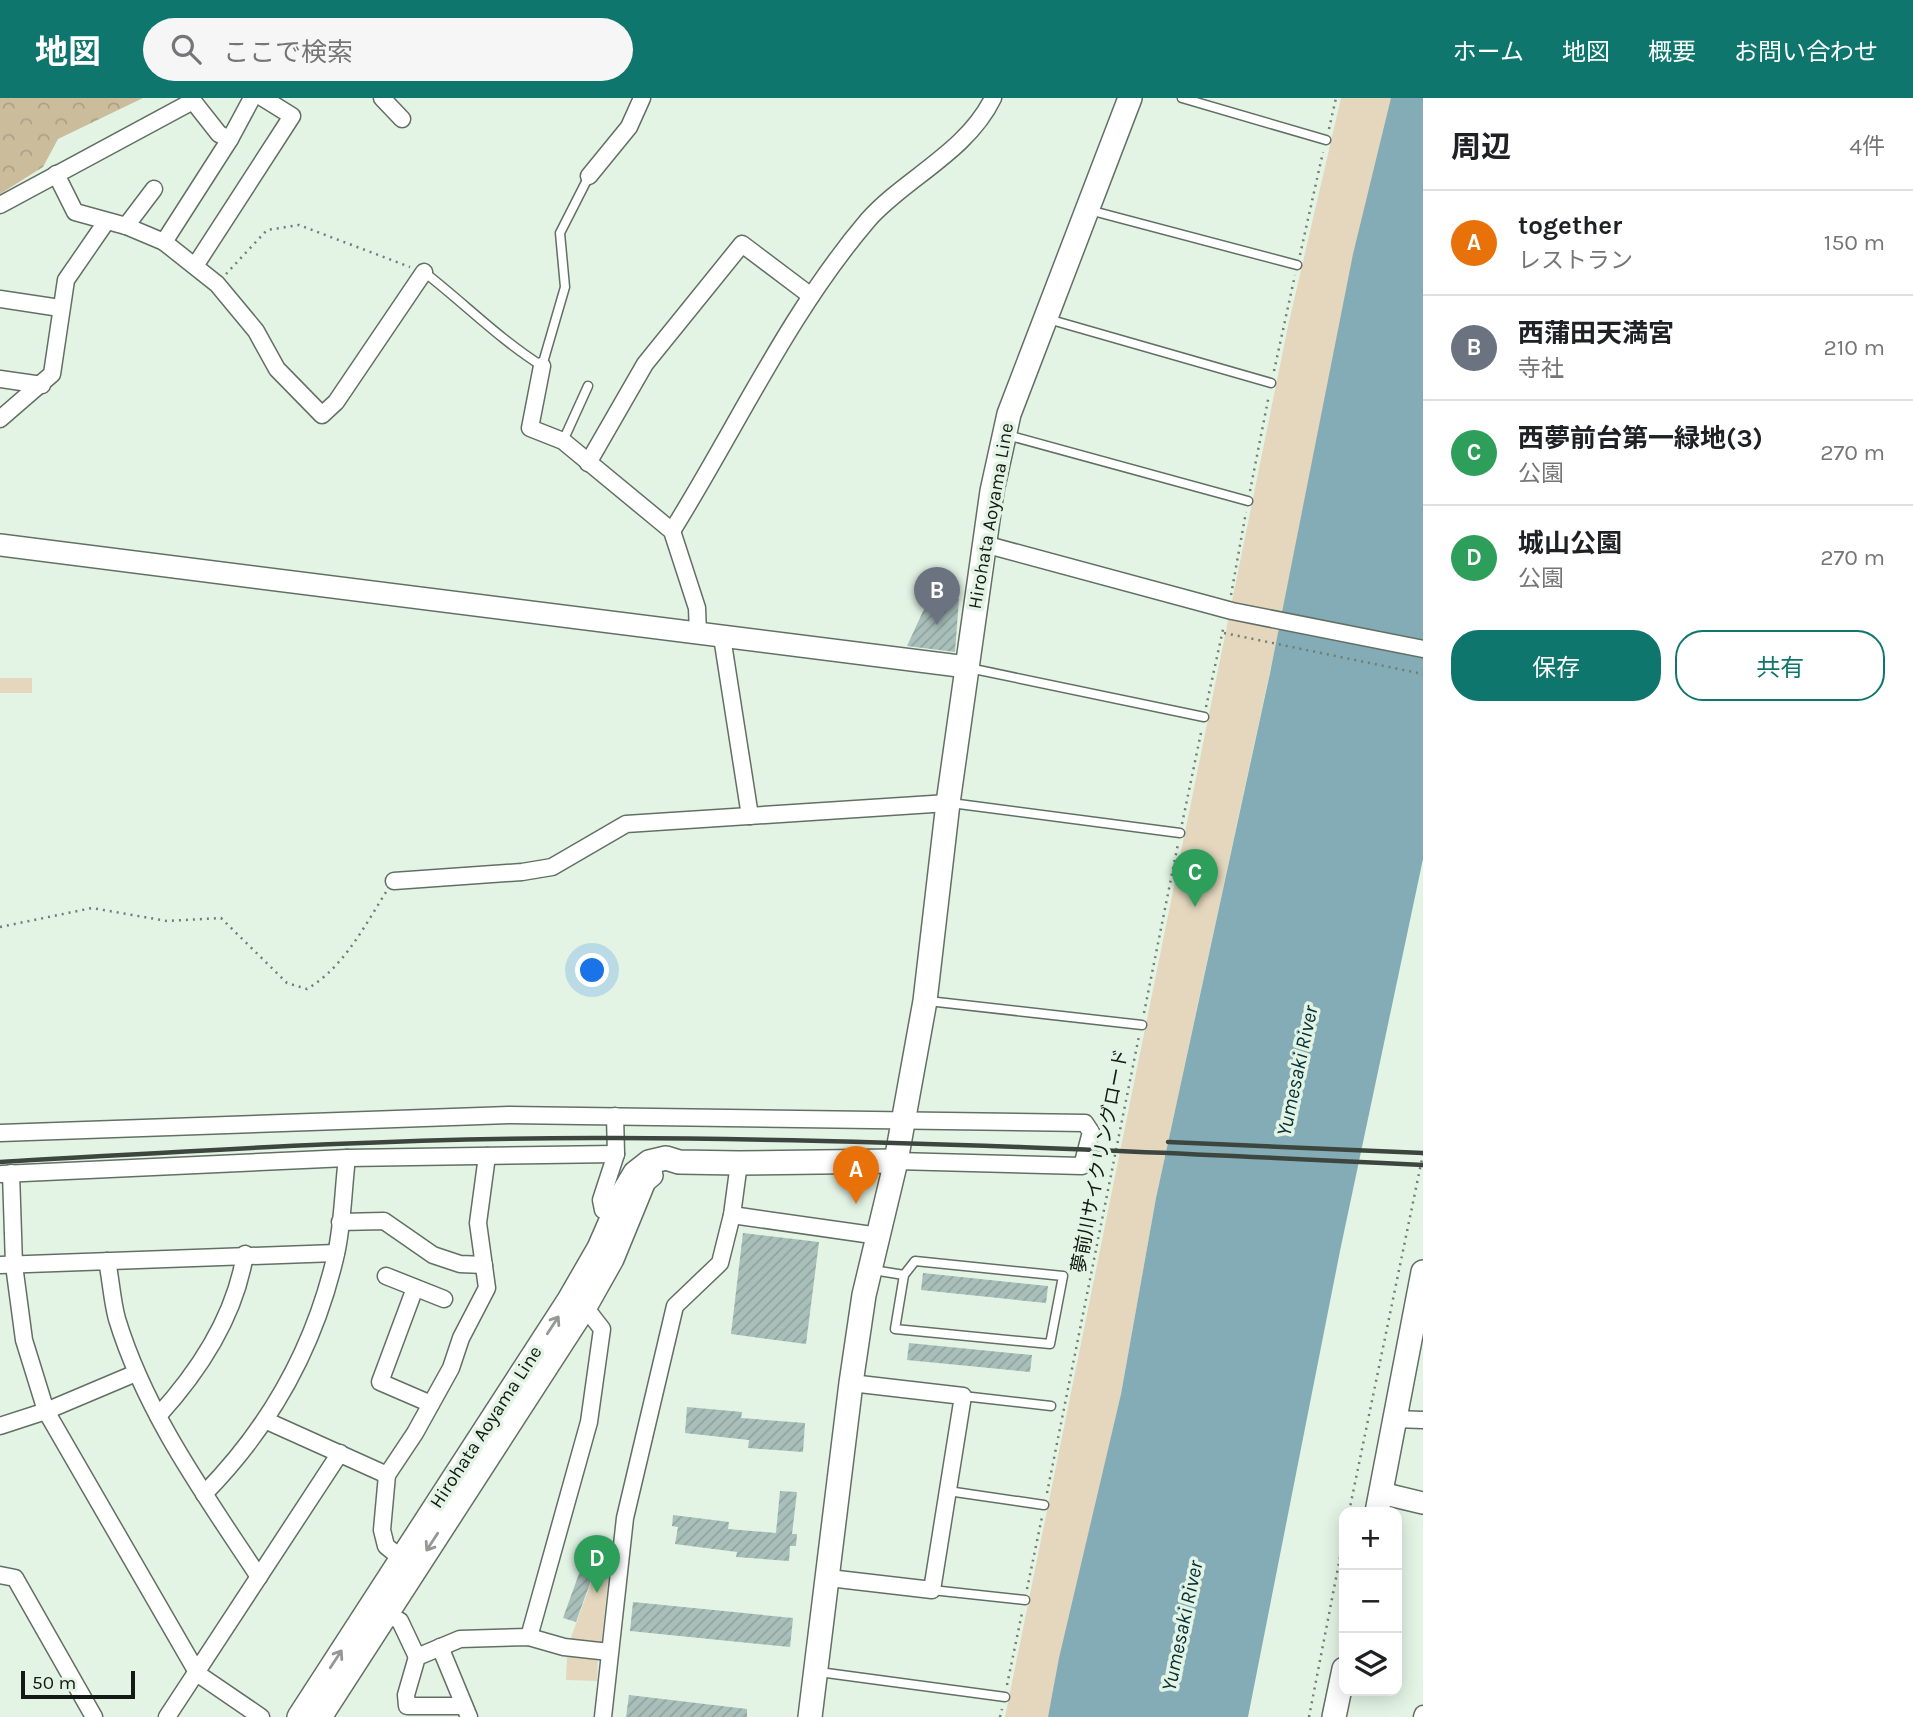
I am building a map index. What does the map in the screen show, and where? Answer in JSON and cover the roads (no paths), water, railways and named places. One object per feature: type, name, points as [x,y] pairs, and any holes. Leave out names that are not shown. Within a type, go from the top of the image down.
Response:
[{"type":"main road","name":"Hirohata Aoyama Line","points":[[810,1717],[829,1578],[850,1384],[870,1269],[896,1161],[925,1001],[948,803],[984,544],[1004,434],[1009,414],[1048,319],[1130,98]]},
{"type":"main road","name":"Hirohata Aoyama Line","points":[[299,1717],[569,1300],[599,1248],[635,1173],[649,1162],[666,1158],[679,1162],[739,1163],[896,1161]]},
{"type":"main road","name":"Hirohata Aoyama Line","points":[[320,1717],[585,1307],[612,1259],[644,1181],[657,1171],[679,1162]]},
{"type":"main road","points":[[1379,1502],[1419,1314],[1423,1272]]},
{"type":"main road","points":[[1334,1717],[1339,1694]]},
{"type":"street","points":[[164,242],[230,139],[252,98]]},
{"type":"street","points":[[195,266],[292,116],[263,98]]},
{"type":"street","points":[[382,98],[402,119]]},
{"type":"street","points":[[589,176],[629,127],[642,98]]},
{"type":"street","points":[[672,531],[811,296],[870,218],[937,163],[986,112],[993,98]]},
{"type":"street","points":[[0,205],[195,99],[219,134],[230,139]]},
{"type":"street","points":[[55,174],[75,212],[126,226],[164,242],[217,284],[256,331],[277,369],[322,415],[336,402],[424,272]]},
{"type":"street","points":[[126,226],[153,189]]},
{"type":"street","points":[[0,419],[52,374],[66,280],[106,222]]},
{"type":"street","points":[[587,463],[645,364],[742,244],[811,296]]},
{"type":"street","points":[[0,299],[60,308]]},
{"type":"street","points":[[542,366],[530,428],[563,441],[672,531],[697,608],[698,634]]},
{"type":"street","points":[[0,379],[42,384]]},
{"type":"street","points":[[984,544],[1230,610],[1423,649]]},
{"type":"street","points":[[0,545],[967,667]]},
{"type":"street","points":[[722,637],[750,816]]},
{"type":"street","points":[[394,881],[522,872],[552,867],[626,824],[948,803]]},
{"type":"street","points":[[0,1133],[509,1115],[904,1118],[1085,1123],[1091,1132],[1082,1166],[896,1161]]},
{"type":"street","points":[[613,1214],[603,1210],[601,1200],[616,1154],[615,1116]]},
{"type":"street","points":[[261,1717],[198,1674],[46,1411],[23,1340],[7,1265],[5,1174],[347,1158],[616,1154]]},
{"type":"street","points":[[401,1558],[386,1546],[382,1530],[387,1475],[431,1404],[487,1288],[478,1223],[487,1156]]},
{"type":"street","points":[[204,1494],[234,1463],[267,1420],[313,1331],[336,1253],[347,1158]]},
{"type":"street","points":[[603,1717],[625,1518],[675,1306],[720,1263],[732,1215],[739,1163]]},
{"type":"street","points":[[732,1215],[879,1236]]},
{"type":"street","points":[[340,1222],[384,1221],[433,1255],[460,1264],[484,1265]]},
{"type":"street","points":[[7,1265],[245,1254],[336,1253]]},
{"type":"street","points":[[158,1416],[190,1380],[226,1319],[241,1283],[245,1254]]},
{"type":"street","points":[[107,1261],[116,1316],[136,1373],[204,1494],[259,1577]]},
{"type":"street","points":[[386,1276],[444,1299]]},
{"type":"street","points":[[415,1288],[380,1382],[431,1404]]},
{"type":"street","points":[[529,1637],[589,1422],[601,1329],[585,1307]]},
{"type":"street","points":[[0,1426],[46,1411],[136,1373]]},
{"type":"street","points":[[829,1578],[932,1590],[964,1396],[850,1384]]},
{"type":"street","points":[[1395,1419],[1423,1420]]},
{"type":"street","points":[[267,1420],[387,1475]]},
{"type":"street","points":[[167,1717],[198,1674],[340,1453]]},
{"type":"street","points":[[1379,1502],[1423,1503]]},
{"type":"street","points":[[0,1575],[15,1578],[94,1717]]},
{"type":"street","points":[[385,1613],[400,1621],[417,1657],[405,1695],[407,1706],[467,1712],[440,1647]]},
{"type":"street","points":[[417,1657],[460,1639],[529,1637],[564,1647],[609,1652]]},
{"type":"lane","points":[[1182,98],[1326,140]]},
{"type":"lane","points":[[424,272],[479,316],[508,345],[542,366],[565,287],[560,233],[589,176]]},
{"type":"lane","points":[[1089,209],[1297,265]]},
{"type":"lane","points":[[1048,319],[1271,383]]},
{"type":"lane","points":[[563,441],[588,386]]},
{"type":"lane","points":[[1004,434],[1248,501]]},
{"type":"lane","points":[[967,667],[1204,717]]},
{"type":"lane","points":[[948,803],[1180,834]]},
{"type":"lane","points":[[925,1001],[1142,1025]]},
{"type":"lane","points":[[915,1261],[1063,1276],[1050,1344],[895,1329],[904,1275],[915,1261]]},
{"type":"lane","points":[[870,1269],[904,1275]]},
{"type":"lane","points":[[964,1396],[1051,1406]]},
{"type":"lane","points":[[948,1491],[1044,1505]]},
{"type":"lane","points":[[932,1590],[1025,1600]]},
{"type":"lane","points":[[816,1672],[1005,1697]]},
{"type":"water","name":"Yumesaki River","points":[[1391,98],[1423,98],[1423,859],[1340,1251],[1248,1717],[1048,1717],[1059,1658],[1121,1394],[1156,1198],[1270,673],[1353,254]]},
{"type":"railway","points":[[0,1162],[384,1142],[615,1138],[918,1144],[1423,1165]]},
{"type":"railway","points":[[1168,1142],[1423,1153]]},
{"type":"place","name":"西蒲田天満宮","points":[[937,625]]},
{"type":"place","name":"西夢前台第一緑地(3)","points":[[1195,907]]},
{"type":"place","name":"together","points":[[856,1204]]},
{"type":"place","name":"城山公園","points":[[597,1593]]}]
